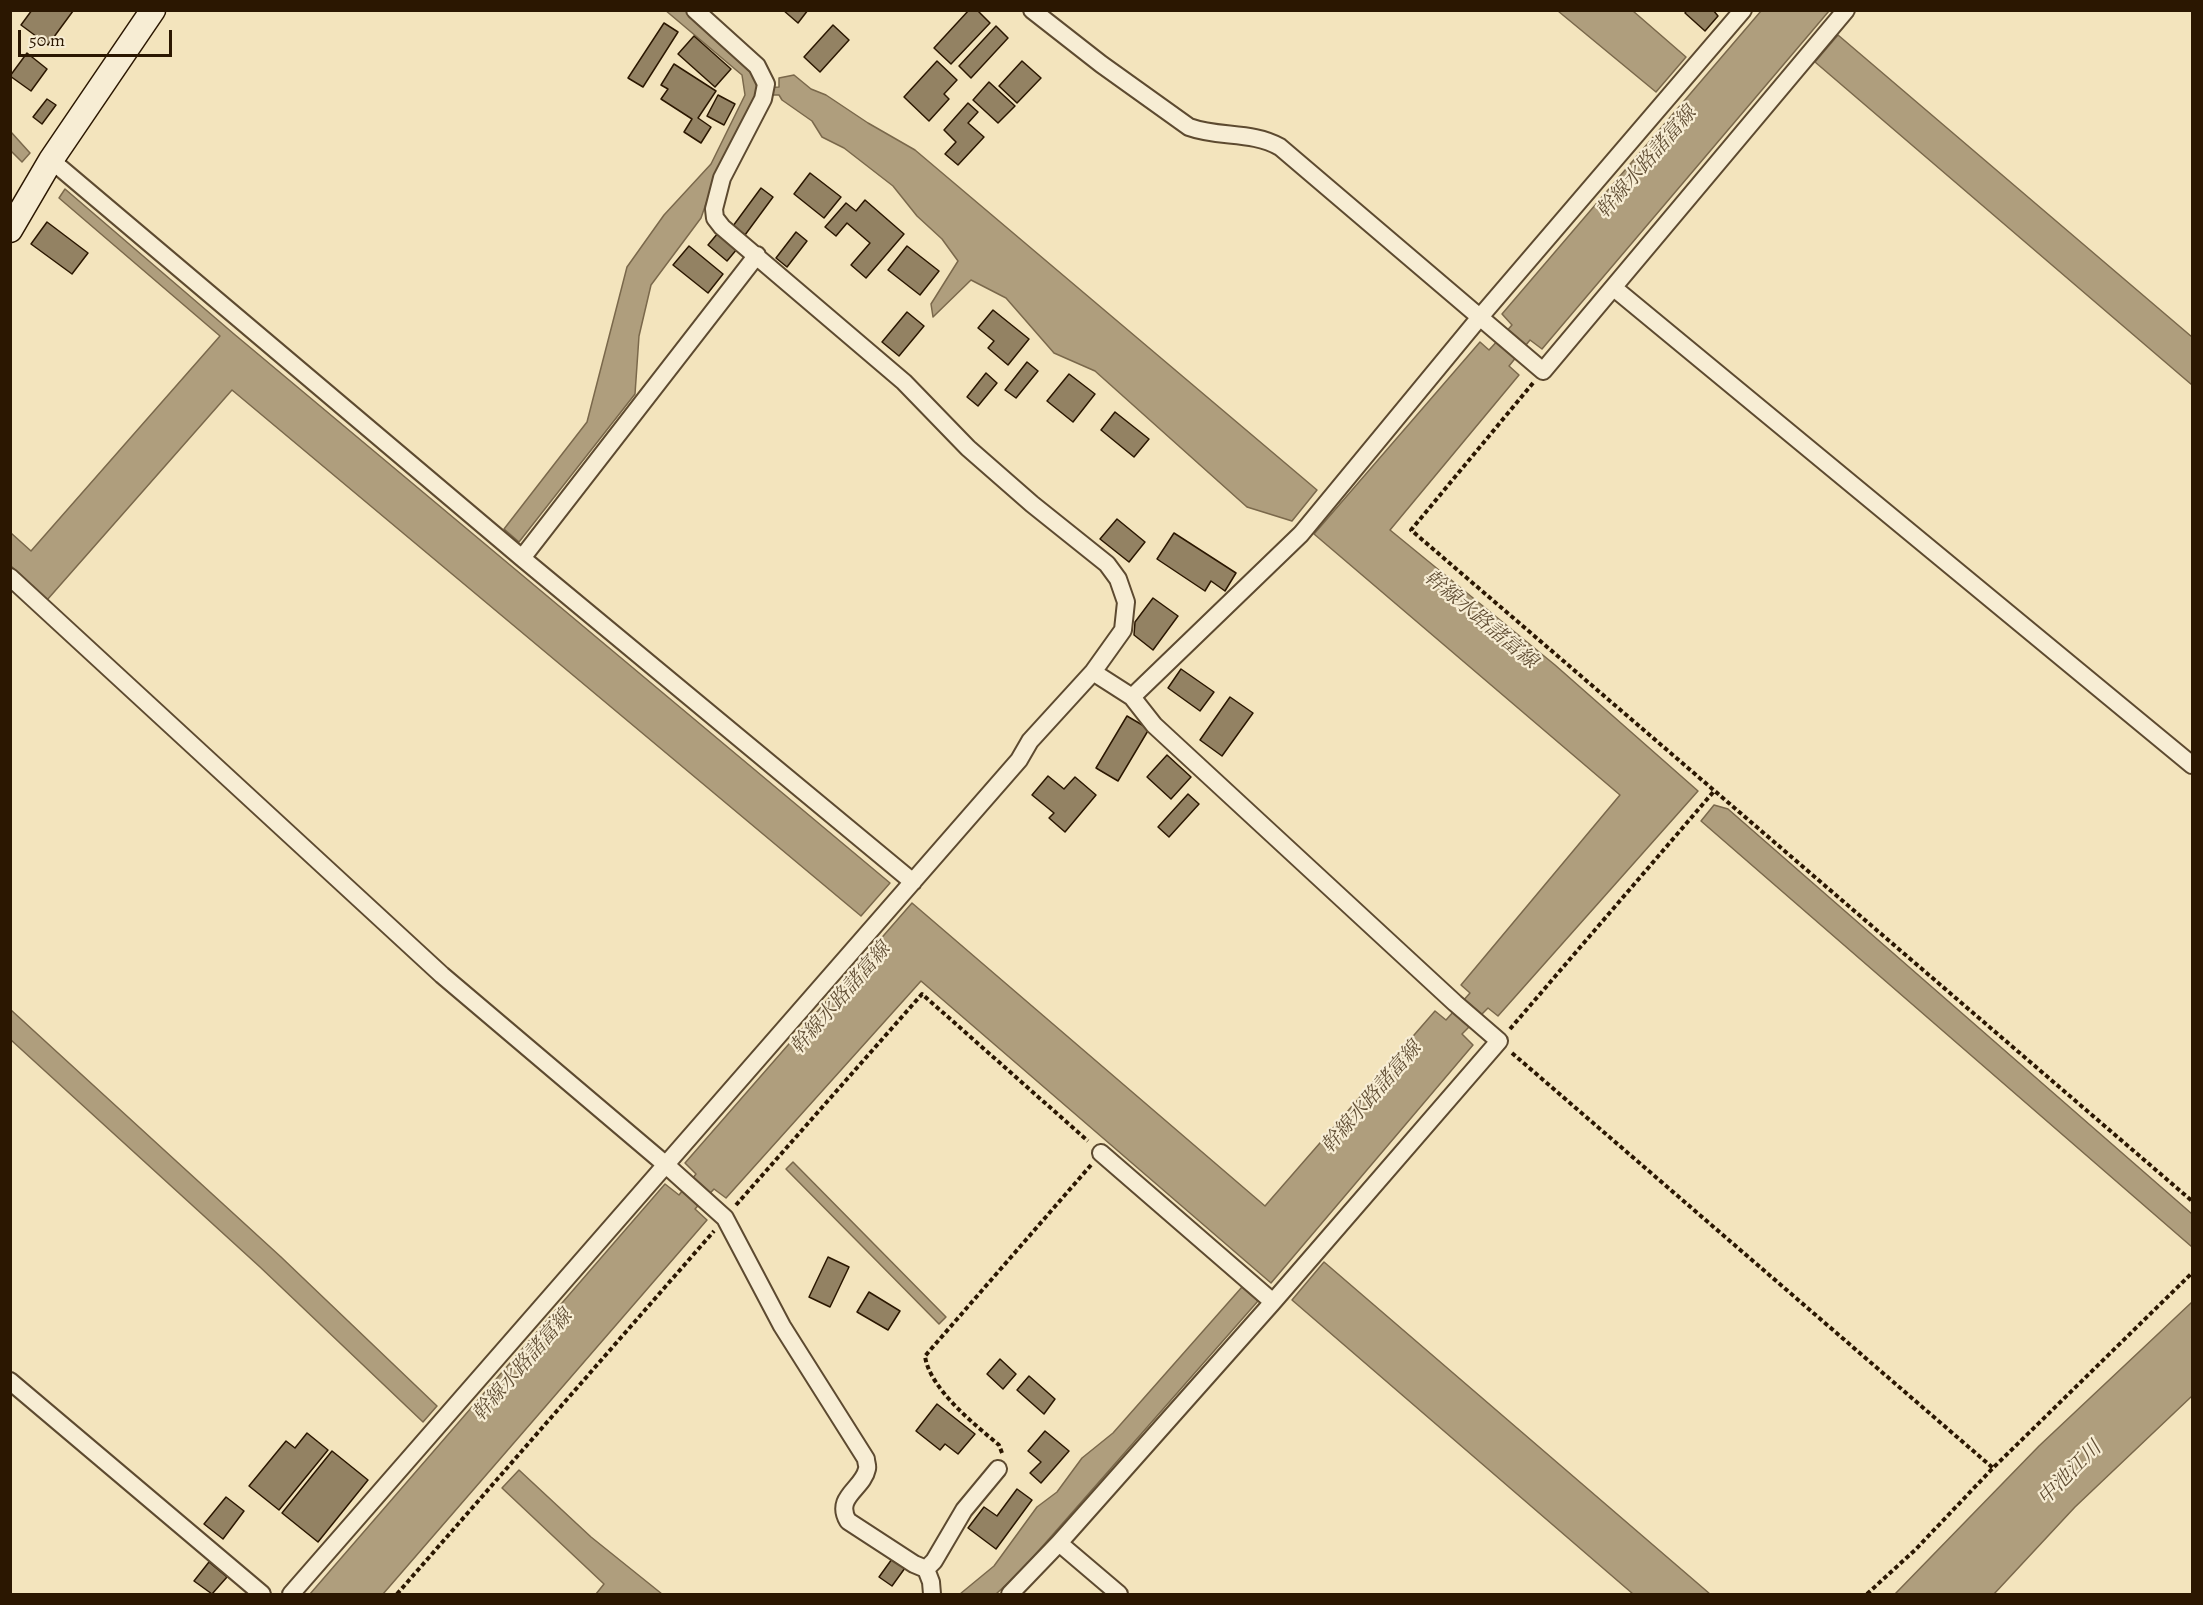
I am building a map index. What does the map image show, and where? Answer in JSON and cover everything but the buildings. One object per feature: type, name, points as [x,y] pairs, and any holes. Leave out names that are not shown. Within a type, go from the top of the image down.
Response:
[{"type":"street","points":[[10,230],[51,160],[153,10]]},
{"type":"street","points":[[291,1594],[1019,760],[1030,741],[1094,672],[1123,630],[1126,602],[1118,579],[1107,564],[1032,504],[968,448],[904,382],[722,227],[715,218],[714,209],[722,178],[764,92],[757,66],[695,10]]},
{"type":"street","points":[[1032,10],[1101,64],[1189,127],[1206,133],[1262,139],[1280,147],[1543,371],[1846,10]]},
{"type":"street","points":[[1132,697],[1301,534],[1480,317],[1740,12]]},
{"type":"street","points":[[51,160],[522,558],[913,882]]},
{"type":"street","points":[[522,558],[757,255]]},
{"type":"street","points":[[1614,288],[2193,765]]},
{"type":"street","points":[[10,577],[442,975],[665,1164],[725,1218],[782,1326],[866,1459],[867,1470],[844,1503],[844,1513],[848,1521],[914,1564],[926,1569],[931,1582],[932,1594]]},
{"type":"street","points":[[1010,1594],[1059,1543],[1273,1302],[1499,1041],[1154,725],[1132,697],[1094,672]]},
{"type":"street","points":[[1101,1153],[1273,1302]]},
{"type":"street","points":[[10,1381],[262,1594]]},
{"type":"street","points":[[926,1569],[934,1561],[964,1510],[998,1469]]},
{"type":"street","points":[[1059,1543],[1119,1594]]},
{"type":"path","points":[[1543,371],[1411,530],[2193,1201]]},
{"type":"path","points":[[1715,790],[1499,1041],[1993,1468]]},
{"type":"path","points":[[397,1594],[922,994],[1101,1153],[925,1356],[926,1368],[960,1412],[999,1445],[1003,1454],[998,1469]]},
{"type":"path","points":[[1868,1594],[1915,1550],[1993,1468],[2193,1273]]},
{"type":"water","points":[[665,10],[686,11],[754,76],[757,88],[779,87],[779,78],[794,75],[811,89],[826,95],[915,150],[1317,490],[1292,521],[1247,507],[1095,371],[1054,353],[1006,298],[971,280],[933,317],[931,304],[958,261],[942,239],[917,216],[893,186],[844,148],[822,137],[812,121],[782,100],[779,95],[757,95],[718,169],[701,218],[651,285],[639,336],[635,394],[519,542],[504,529],[587,422],[627,267],[664,215],[711,164],[745,95],[742,75]]},
{"type":"water","points":[[1558,11],[1633,11],[1686,57],[1656,92]]},
{"type":"water","name":"幹線水路諸富線","points":[[1761,11],[1829,11],[1542,349],[1530,340],[1509,366],[1519,375],[1390,530],[1555,665],[1698,791],[1498,1016],[1488,1008],[1462,1034],[1473,1045],[1271,1283],[921,981],[726,1198],[714,1189],[695,1209],[707,1220],[383,1594],[310,1594],[665,1184],[679,1195],[696,1174],[685,1163],[912,903],[1265,1206],[1435,1011],[1446,1020],[1470,993],[1461,985],[1620,795],[1314,534],[1480,342],[1489,350],[1512,325],[1502,314]]},
{"type":"water","points":[[1838,35],[2192,337],[2192,385],[1815,62]]},
{"type":"water","points":[[11,132],[30,153],[22,162],[11,151]]},
{"type":"water","points":[[65,189],[234,334],[890,883],[861,916],[232,390],[47,600],[11,566],[11,533],[31,551],[220,336],[59,198]]},
{"type":"water","points":[[1714,805],[1728,809],[2192,1214],[2192,1247],[1701,821]]},
{"type":"water","points":[[11,1010],[281,1257],[437,1406],[423,1422],[260,1267],[11,1040]]},
{"type":"water","points":[[793,1162],[946,1317],[939,1324],[786,1169]]},
{"type":"water","points":[[1324,1262],[1710,1594],[1633,1594],[1292,1300]]},
{"type":"water","points":[[1242,1287],[1258,1301],[1019,1573],[996,1594],[960,1594],[994,1566],[1037,1507],[1057,1492],[1082,1458],[1113,1433]]},
{"type":"water","name":"中池江川","points":[[2192,1302],[2192,1396],[2075,1507],[1994,1594],[1895,1594],[2039,1446]]},
{"type":"water","points":[[519,1470],[591,1537],[662,1594],[596,1594],[604,1584],[502,1488]]}]
